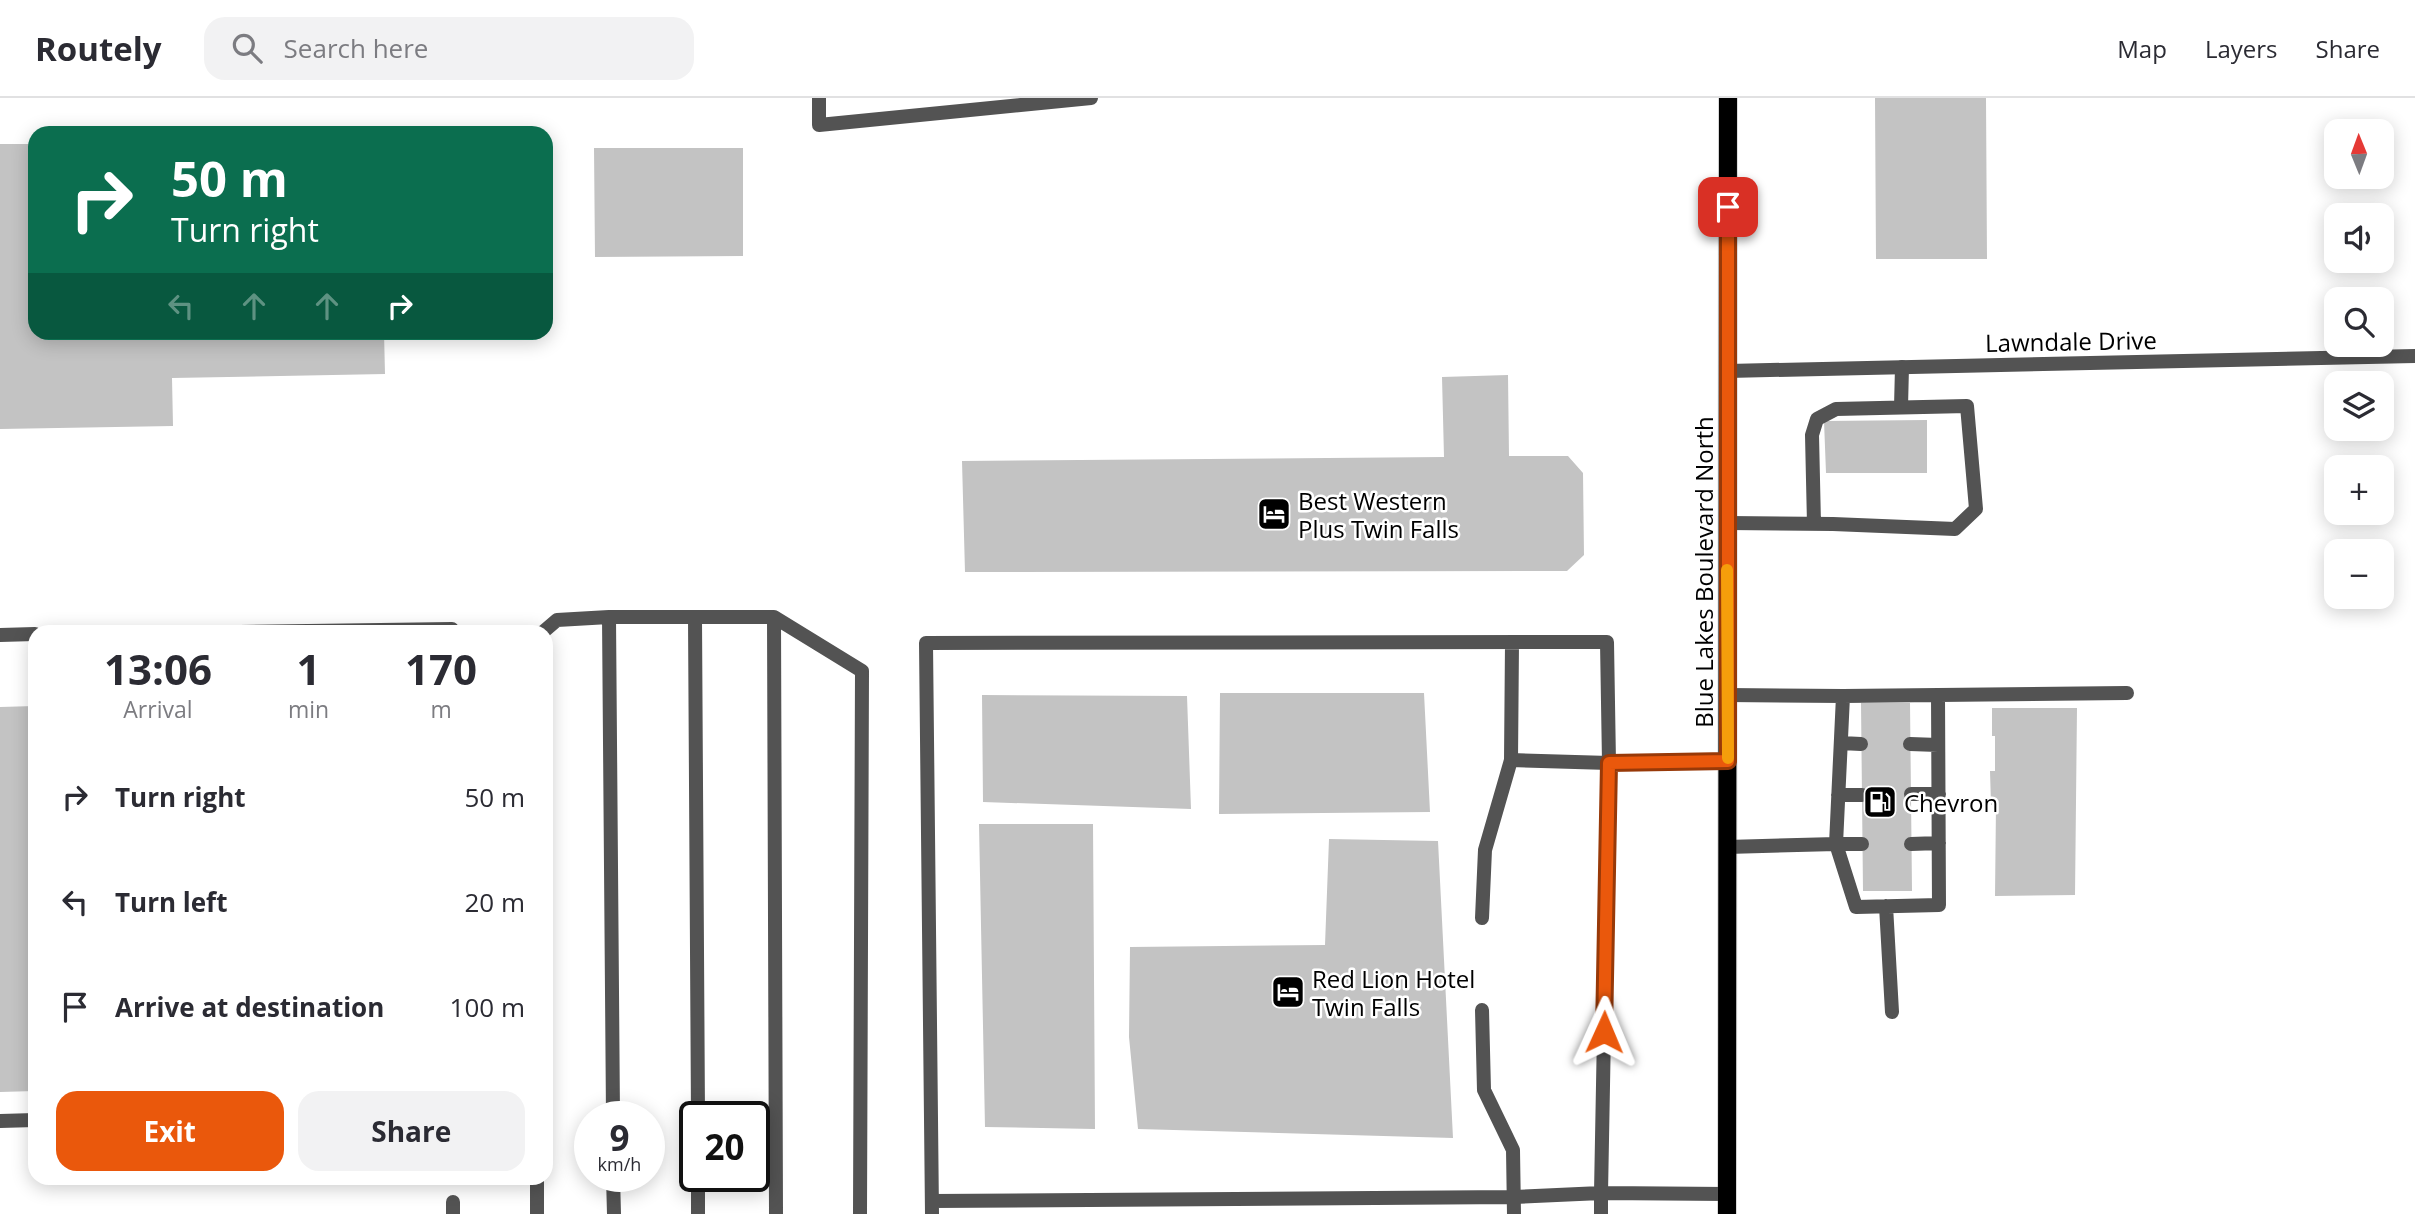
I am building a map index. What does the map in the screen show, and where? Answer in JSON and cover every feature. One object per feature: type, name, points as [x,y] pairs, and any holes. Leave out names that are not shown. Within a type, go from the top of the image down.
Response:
[{"type":"main road","name":"Blue Lakes Boulevard North","points":[[1727,98],[1727,1214]]},
{"type":"street","points":[[819,98],[819,125],[1091,98]]},
{"type":"street","name":"Lawndale Drive","points":[[1728,371],[2415,356]]},
{"type":"street","points":[[1901,407],[1902,367]]},
{"type":"street","points":[[1728,523],[1955,529],[1976,509],[1966,406],[1836,409],[1817,419],[1812,435],[1814,524]]},
{"type":"street","points":[[609,617],[613,1101]]},
{"type":"street","points":[[551,625],[557,620],[609,617],[774,617],[862,671],[860,1214]]},
{"type":"street","points":[[774,617],[776,1214]]},
{"type":"street","points":[[695,618],[698,1101]]},
{"type":"street","points":[[0,635],[28,634]]},
{"type":"street","points":[[1601,1214],[1601,1193],[1609,763],[1607,642],[926,643],[932,1208],[1601,1193],[1727,1194]]},
{"type":"street","points":[[1482,918],[1485,850],[1511,760],[1512,643]]},
{"type":"street","points":[[1727,695],[2127,693]]},
{"type":"street","points":[[1843,696],[1836,844],[1856,906],[1886,906],[1939,905],[1938,695]]},
{"type":"street","points":[[1841,743],[1861,744]]},
{"type":"street","points":[[1910,744],[1938,745]]},
{"type":"street","points":[[1511,760],[1609,763],[1728,761]]},
{"type":"street","points":[[1911,794],[1939,794]]},
{"type":"street","points":[[1838,795],[1862,795]]},
{"type":"street","points":[[1911,844],[1939,843]]},
{"type":"street","points":[[1727,848],[1862,845]]},
{"type":"street","points":[[1886,906],[1892,1012]]},
{"type":"street","points":[[1482,1010],[1484,1090],[1513,1150],[1514,1214]]},
{"type":"street","points":[[0,1121],[28,1120]]},
{"type":"street","points":[[537,1185],[537,1214]]},
{"type":"street","points":[[613,1192],[614,1214]]},
{"type":"street","points":[[698,1192],[698,1214]]},
{"type":"building","points":[[1875,98],[1986,98],[1987,259],[1876,259]]},
{"type":"building","points":[[0,144],[28,144],[28,340],[384,340],[385,374],[172,378],[173,426],[0,429]]},
{"type":"building","points":[[594,148],[743,148],[743,256],[595,257]]},
{"type":"building","name":"Best Western Plus Twin Falls","points":[[1508,375],[1509,456],[1568,456],[1583,473],[1584,555],[1567,571],[965,572],[962,461],[1444,457],[1442,377]]},
{"type":"building","points":[[1927,420],[1927,473],[1826,473],[1824,421]]},
{"type":"building","points":[[1220,693],[1424,693],[1430,812],[1219,814]]},
{"type":"building","points":[[982,695],[1187,696],[1191,809],[983,802]]},
{"type":"building","points":[[1861,703],[1910,703],[1912,891],[1863,891]]},
{"type":"building","points":[[28,706],[28,1091],[0,1092],[0,707]]},
{"type":"building","points":[[1992,708],[2077,708],[2075,895],[1995,896],[1996,805],[1991,805],[1990,771],[1995,771]]},
{"type":"building","points":[[979,824],[1093,824],[1095,1129],[985,1127]]},
{"type":"building","name":"Red Lion Hotel Twin Falls","points":[[1329,839],[1438,841],[1453,1138],[1138,1129],[1129,1037],[1130,947],[1325,945]]},
{"type":"slow traffic","points":[[1727,570],[1728,758]]},
{"type":"place","name":"Best Western Plus Twin Falls","points":[[1274,514]]},
{"type":"place","name":"Chevron","points":[[1880,802]]},
{"type":"place","name":"Red Lion Hotel Twin Falls","points":[[1288,992]]},
{"type":"route","points":[[1604,1032],[1609,763],[1728,761],[1728,207]]}]
